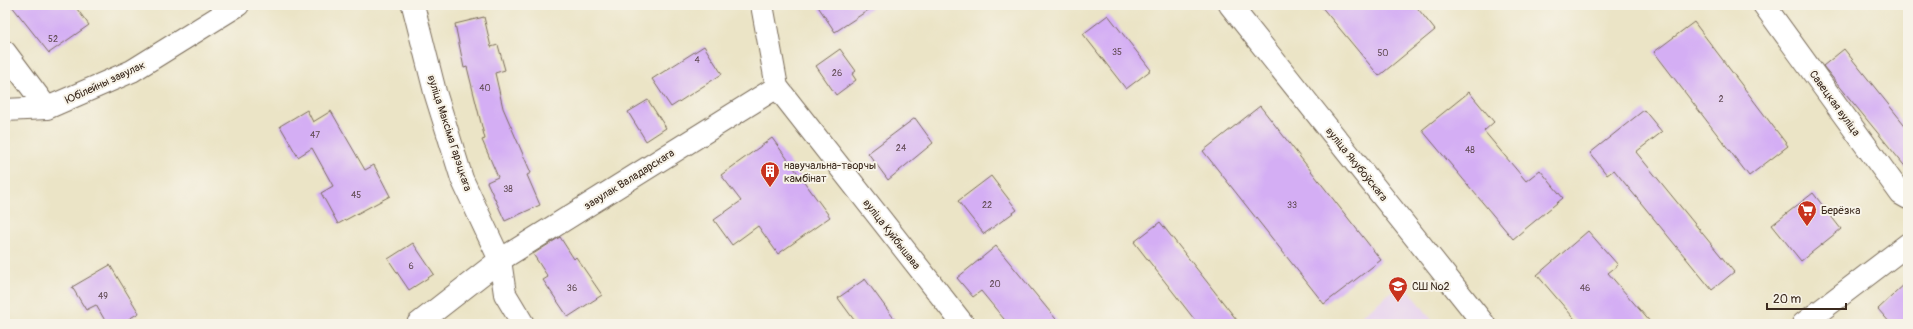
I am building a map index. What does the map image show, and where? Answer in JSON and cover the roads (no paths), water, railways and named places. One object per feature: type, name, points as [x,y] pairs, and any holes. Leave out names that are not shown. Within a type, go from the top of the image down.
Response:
[{"type":"street","name":"Юбілейны завулак","points":[[5,110],[47,108],[132,71],[238,5]]},
{"type":"street","name":"вуліца Максіма Гарэцкага","points":[[413,5],[435,92],[462,179],[500,260],[505,294],[523,324]]},
{"type":"street","points":[[762,5],[777,87]]},
{"type":"street","name":"вуліца Якубоўскага","points":[[1230,5],[1484,324]]},
{"type":"street","name":"Савецкая вуліца","points":[[1764,5],[1901,194],[1908,198]]},
{"type":"street","points":[[5,52],[47,108]]},
{"type":"street","name":"завулак Валадарскага","points":[[418,324],[500,260],[777,87]]},
{"type":"street","name":"вуліца Куйбышава","points":[[777,87],[963,324]]},
{"type":"street","points":[[1803,324],[1908,244]]},
{"type":"place","name":"навучальна-творчы камбінат","points":[[770,188]]},
{"type":"place","name":"Берёзка","points":[[1807,227]]},
{"type":"place","name":"СШ №2","points":[[1398,303]]}]
